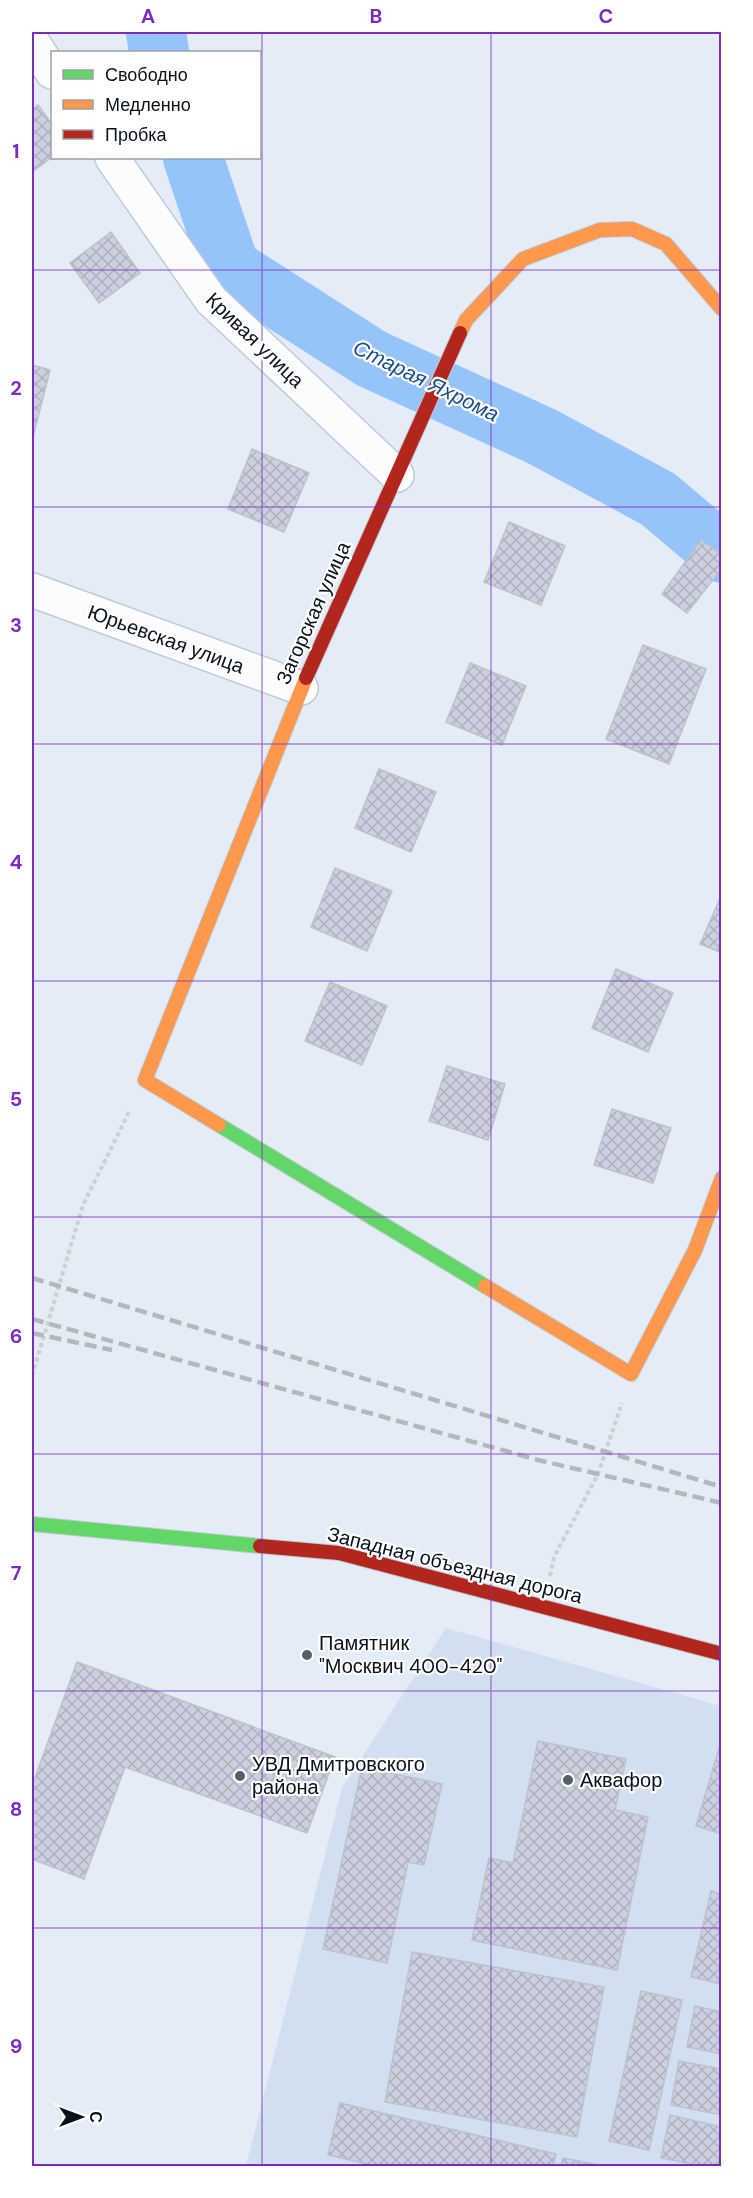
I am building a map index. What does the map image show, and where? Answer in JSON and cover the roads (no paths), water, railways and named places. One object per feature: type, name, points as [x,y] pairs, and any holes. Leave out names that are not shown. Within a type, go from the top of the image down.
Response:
[{"type":"street","points":[[32,41],[51,70]]},
{"type":"street","name":"Кривая улица","points":[[113,159],[211,300],[397,475]]},
{"type":"street","name":"Загорская улица","points":[[722,309],[666,244],[632,229],[600,230],[523,259],[466,320],[301,688],[145,1080],[631,1374],[695,1250],[722,1178]]},
{"type":"street","name":"Юрьевская улица","points":[[32,590],[301,688]]},
{"type":"street","name":"Западная объездная дорога","points":[[32,1524],[339,1553],[722,1654]]},
{"type":"waterway","name":"Старая Яхрома","points":[[156,32],[159,51]]},
{"type":"waterway","name":"Старая Яхрома","points":[[193,159],[230,268],[372,359],[541,436],[658,499],[722,553]]},
{"type":"railway","points":[[32,1278],[722,1487]]},
{"type":"railway","points":[[32,1319],[538,1460],[722,1503]]},
{"type":"railway","points":[[32,1333],[112,1350]]},
{"type":"place","name":"Памятник \"Москвич 400-420\"","points":[[307,1655]]},
{"type":"place","name":"УВД Дмитровского района","points":[[240,1776]]},
{"type":"place","name":"Аквафор","points":[[568,1780]]}]
